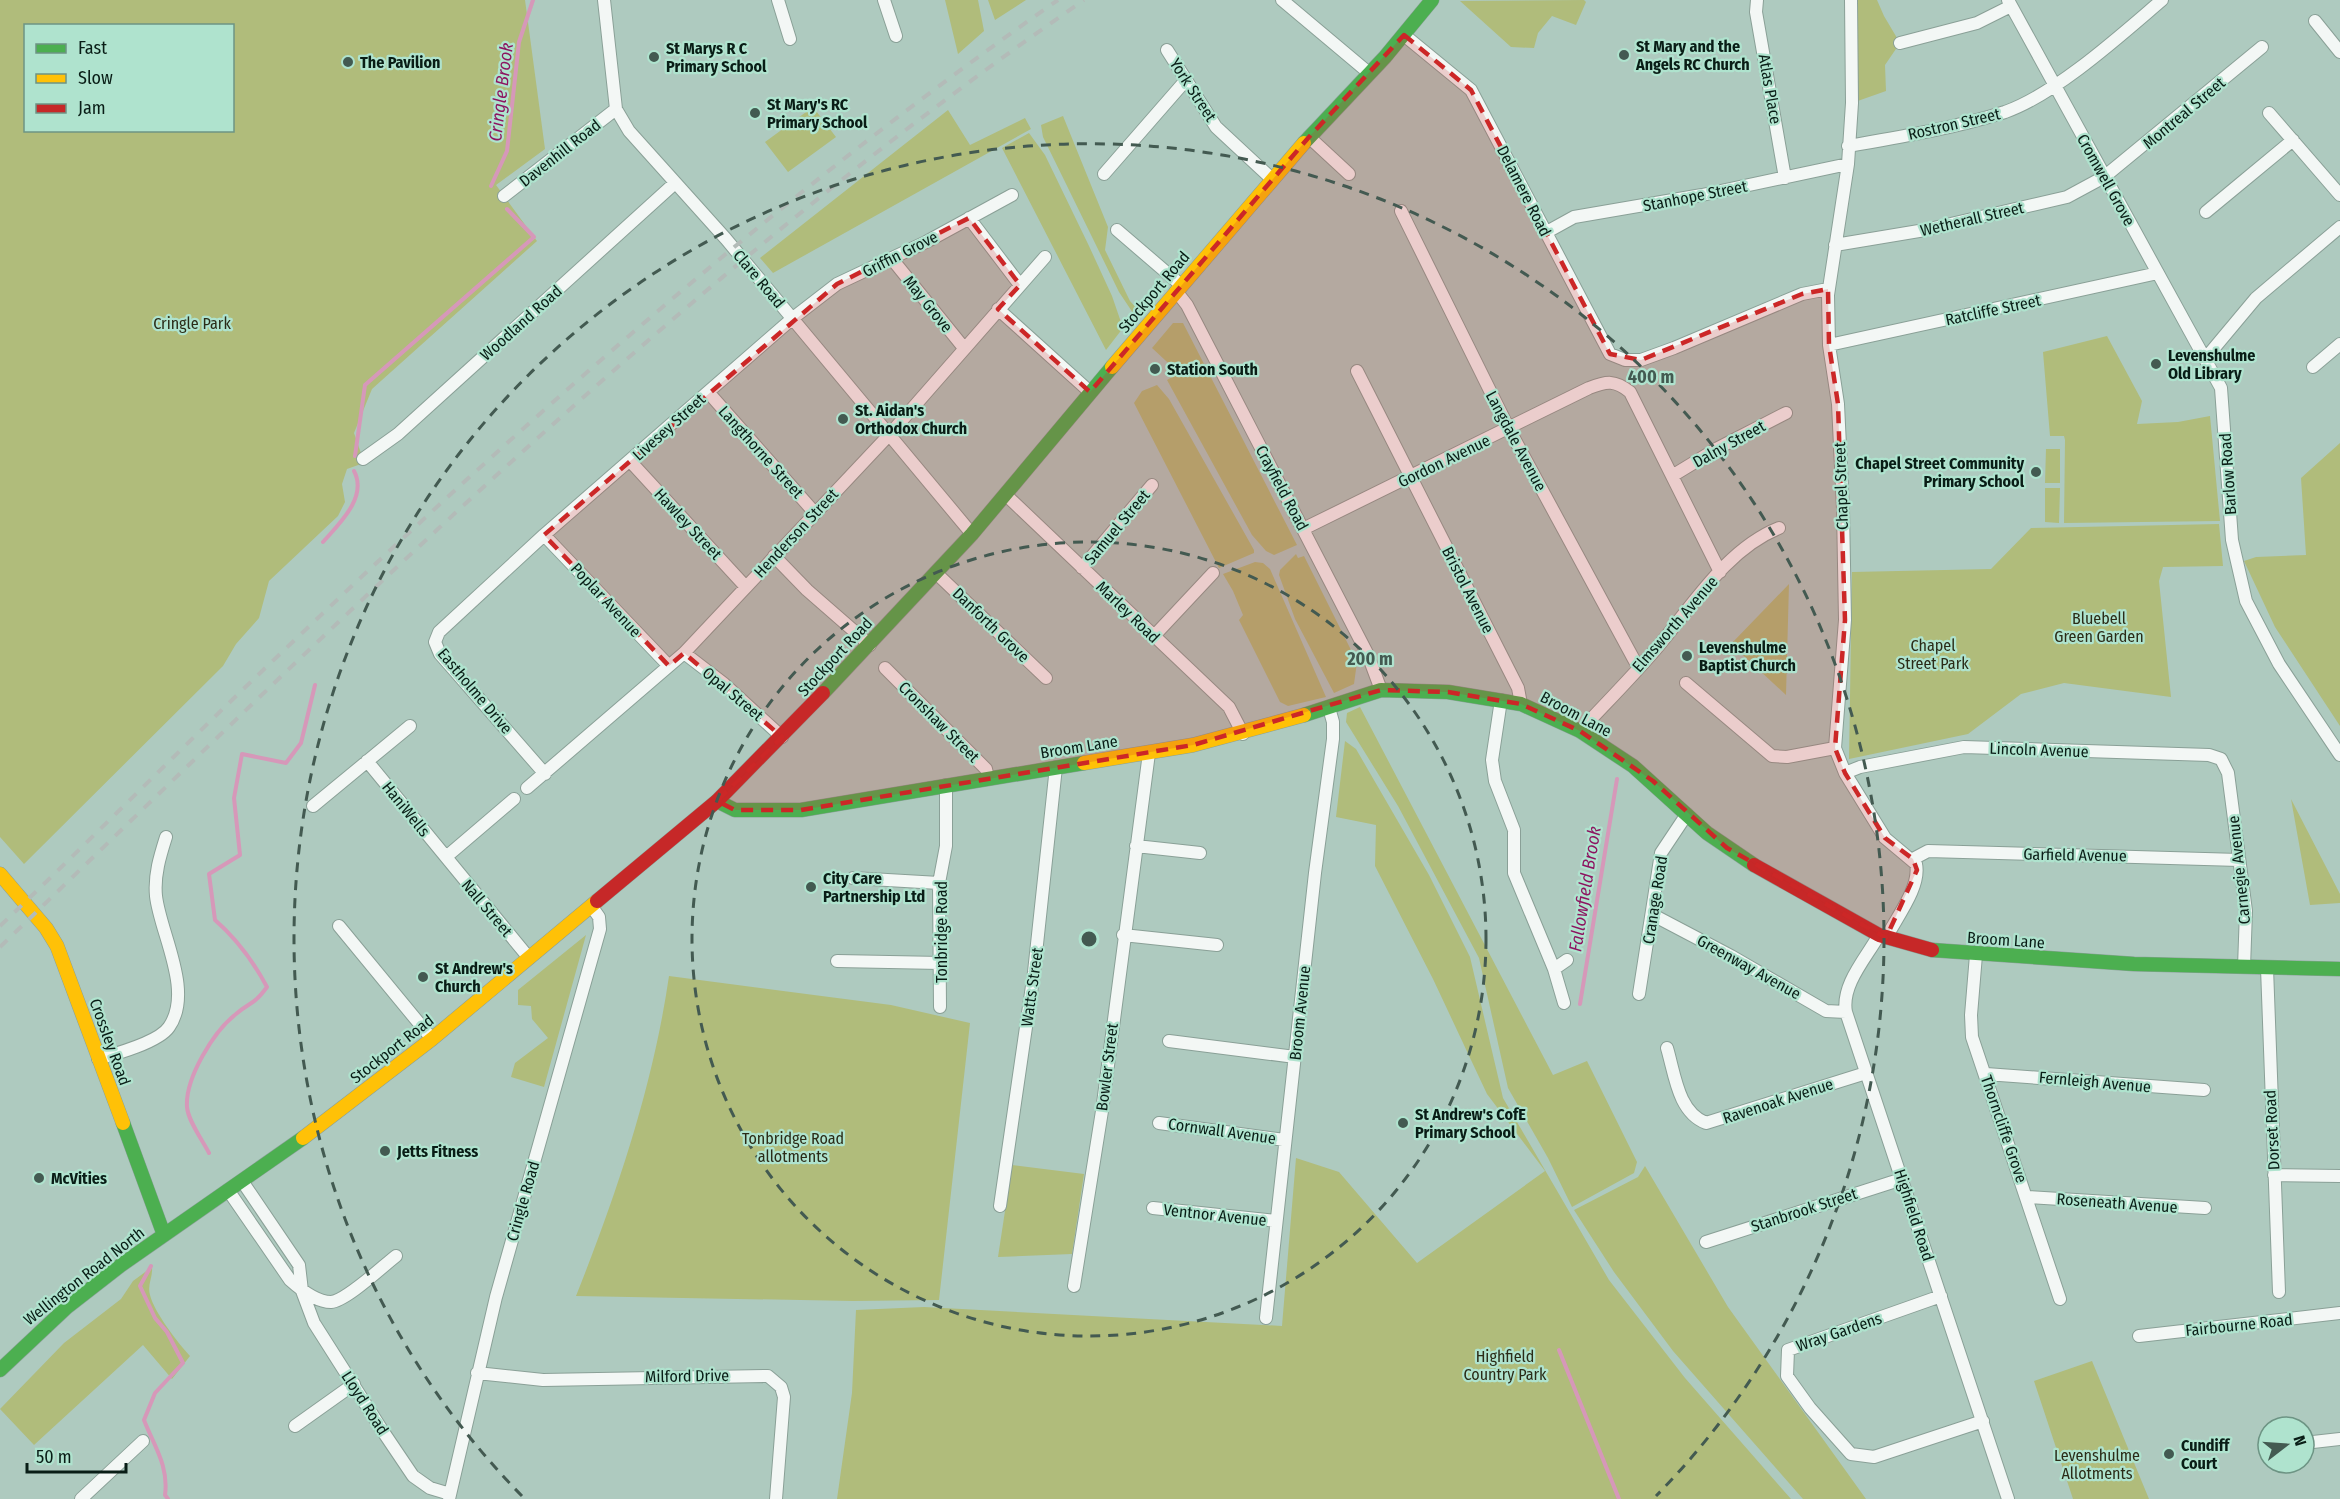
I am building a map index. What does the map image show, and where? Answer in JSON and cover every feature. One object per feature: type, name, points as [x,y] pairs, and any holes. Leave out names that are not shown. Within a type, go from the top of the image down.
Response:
[{"type":"main road","name":"Stockport Road","points":[[164,1235],[296,1144],[432,1039],[592,908],[717,801],[870,645],[972,534],[1178,288],[1309,137],[1404,35],[1432,0]]},
{"type":"main road","name":"Broom Lane","points":[[717,801],[735,810],[784,812],[1149,753],[1243,734],[1381,690],[1448,692],[1521,704],[1580,731],[1633,766],[1707,833],[1742,858],[1883,936],[1922,949],[1976,955],[2267,968],[2340,969]]},
{"type":"main road","name":"Crossley Road","points":[[0,874],[46,928],[57,946],[164,1235]]},
{"type":"main road","name":"Wellington Road North","points":[[0,1370],[67,1307],[164,1235]]},
{"type":"street","name":"Clare Road","points":[[604,0],[616,109],[629,131],[793,318],[972,534]]},
{"type":"street","points":[[778,0],[790,39]]},
{"type":"street","points":[[884,0],[896,36]]},
{"type":"street","points":[[1282,0],[1369,74]]},
{"type":"street","name":"Atlas Place","points":[[1757,0],[1756,12],[1785,178]]},
{"type":"street","name":"Chapel Street","points":[[1851,0],[1852,103],[1848,164],[1828,288],[1829,345],[1838,404],[1845,620],[1835,748],[1845,773],[1885,838],[1913,859]]},
{"type":"street","name":"Rostron Street","points":[[1848,146],[2007,111],[2054,85],[2106,48],[2162,0]]},
{"type":"street","points":[[1900,43],[1977,23],[2010,3]]},
{"type":"street","name":"Cromwell Grove","points":[[2010,3],[2205,359]]},
{"type":"street","points":[[2315,21],[2340,52]]},
{"type":"street","name":"Delamere Road","points":[[1404,35],[1471,90],[1602,343],[1610,354],[1625,360],[1641,360],[1802,294],[1828,288]]},
{"type":"street","name":"Montreal Street","points":[[2104,177],[2262,47]]},
{"type":"street","name":"York Street","points":[[1167,50],[1215,127],[1272,179]]},
{"type":"street","points":[[1104,174],[1186,80]]},
{"type":"street","name":"Davenhill Road","points":[[504,196],[616,109]]},
{"type":"street","points":[[2269,113],[2340,195]]},
{"type":"street","points":[[1309,137],[1349,174]]},
{"type":"street","points":[[2206,212],[2293,140]]},
{"type":"street","name":"Stanhope Street","points":[[1545,233],[1574,218],[1848,164]]},
{"type":"street","name":"Wetherall Street","points":[[1835,245],[1925,230],[2067,197],[2104,177]]},
{"type":"street","name":"Woodland Road","points":[[363,459],[398,434],[675,183]]},
{"type":"street","name":"Griffin Grove","points":[[793,318],[837,284],[892,259],[1012,195]]},
{"type":"street","name":"Langdale Avenue","points":[[1401,212],[1509,429],[1638,667]]},
{"type":"street","points":[[969,218],[1020,285]]},
{"type":"street","points":[[2205,359],[2256,298],[2340,227]]},
{"type":"street","name":"Crayfield Road","points":[[1117,230],[1178,288],[1368,654],[1381,690]]},
{"type":"street","name":"Henderson Street","points":[[527,788],[684,652],[889,435],[1045,258]]},
{"type":"street","name":"May Grove","points":[[892,259],[964,348]]},
{"type":"street","name":"Ratcliffe Street","points":[[1829,345],[2158,273]]},
{"type":"street","points":[[998,309],[1090,392]]},
{"type":"street","name":"Livesey Street","points":[[544,535],[793,318]]},
{"type":"street","points":[[2313,367],[2340,344]]},
{"type":"street","name":"Barlow Road","points":[[2205,359],[2221,388],[2232,540],[2246,601],[2279,664],[2340,754]]},
{"type":"street","name":"Bristol Avenue","points":[[1357,371],[1518,688],[1521,704]]},
{"type":"street","name":"Gordon Avenue","points":[[1304,529],[1601,383],[1618,383],[1630,392],[1672,476]]},
{"type":"street","name":"Langthorne Street","points":[[708,392],[814,512]]},
{"type":"street","name":"Dalny Street","points":[[1672,476],[1786,413]]},
{"type":"street","name":"Hawley Street","points":[[630,461],[745,586]]},
{"type":"street","points":[[1672,476],[1720,573]]},
{"type":"street","name":"Samuel Street","points":[[1082,568],[1152,485]]},
{"type":"street","name":"Marley Road","points":[[1006,495],[1229,708],[1243,734]]},
{"type":"street","name":"Elmsworth Avenue","points":[[1580,731],[1720,573],[1760,536],[1779,528]]},
{"type":"street","name":"Poplar Avenue","points":[[544,535],[669,666]]},
{"type":"street","name":"Eastholme Drive","points":[[544,535],[439,632],[435,642],[440,654],[545,774]]},
{"type":"street","points":[[774,556],[807,590],[870,645]]},
{"type":"street","name":"Danforth Grove","points":[[936,573],[1046,678]]},
{"type":"street","points":[[1154,636],[1213,573]]},
{"type":"street","name":"Opal Street","points":[[684,652],[723,683],[782,737]]},
{"type":"street","name":"Cronshaw Street","points":[[885,668],[986,769],[988,778]]},
{"type":"street","points":[[1686,684],[1772,756],[1787,757],[1835,748]]},
{"type":"street","points":[[1501,700],[1493,747],[1493,770],[1514,830],[1514,873],[1554,969],[1564,1003]]},
{"type":"street","name":"Broom Avenue","points":[[1266,1318],[1334,729],[1324,709]]},
{"type":"street","points":[[313,806],[410,726]]},
{"type":"street","name":"Lincoln Avenue","points":[[1845,773],[1860,767],[1964,747],[2208,755],[2221,759],[2228,773]]},
{"type":"street","name":"Bowler Street","points":[[1074,1286],[1102,1111],[1123,935],[1149,753]]},
{"type":"street","name":"HaniWells","points":[[367,761],[446,857]]},
{"type":"street","name":"Watts Street","points":[[1000,1206],[1033,983],[1056,767]]},
{"type":"street","name":"Carnegie Avenue","points":[[2228,773],[2247,911],[2244,967]]},
{"type":"street","name":"Tonbridge Road","points":[[940,1007],[939,883],[946,846],[946,785]]},
{"type":"street","points":[[446,857],[514,799]]},
{"type":"street","name":"Cranage Road","points":[[1639,994],[1661,853],[1687,814]]},
{"type":"street","points":[[98,1059],[121,1052],[164,1032],[170,1026],[174,1013],[177,995],[174,965],[156,897],[157,871],[166,837]]},
{"type":"street","points":[[1873,845],[1885,838]]},
{"type":"street","points":[[1136,846],[1200,853]]},
{"type":"street","name":"Garfield Avenue","points":[[1913,859],[1928,851],[2239,860]]},
{"type":"street","name":"Nall Street","points":[[446,857],[529,958]]},
{"type":"street","points":[[1883,936],[1916,876],[1917,870],[1913,859]]},
{"type":"street","points":[[854,878],[939,883]]},
{"type":"street","name":"Cringle Road","points":[[450,1497],[477,1373],[600,930],[598,917],[592,908]]},
{"type":"street","name":"Greenway Avenue","points":[[1653,915],[1731,956],[1826,1011],[1846,1012]]},
{"type":"street","points":[[339,926],[432,1039]]},
{"type":"street","points":[[1123,935],[1217,945]]},
{"type":"street","name":"Highfield Road","points":[[1883,936],[1847,990],[1844,1001],[1846,1012],[2008,1499]]},
{"type":"street","name":"Thorncliffe Grove","points":[[1976,955],[1971,1016],[1972,1037],[2028,1197],[2060,1299]]},
{"type":"street","points":[[1554,969],[1567,960]]},
{"type":"street","points":[[837,961],[941,963]]},
{"type":"street","name":"Dorset Road","points":[[2267,968],[2279,1292]]},
{"type":"street","points":[[1169,1041],[1295,1057]]},
{"type":"street","name":"Ravenoak Avenue","points":[[1667,1048],[1678,1065],[1690,1115],[1706,1123],[1866,1073]]},
{"type":"street","name":"Fernleigh Avenue","points":[[1986,1074],[2204,1090]]},
{"type":"street","name":"Cornwall Avenue","points":[[1160,1123],[1285,1140]]},
{"type":"street","points":[[2274,1175],[2340,1176]]},
{"type":"street","name":"Stanbrook Street","points":[[1706,1242],[1902,1179]]},
{"type":"street","name":"Lloyd Road","points":[[242,1181],[299,1265],[302,1291],[314,1323],[413,1476],[430,1488],[450,1497]]},
{"type":"street","name":"Lloyd Road","points":[[228,1191],[290,1280],[302,1291]]},
{"type":"street","name":"Roseneath Avenue","points":[[2028,1197],[2205,1208]]},
{"type":"street","name":"Ventnor Avenue","points":[[1153,1208],[1276,1221]]},
{"type":"street","points":[[302,1291],[324,1301],[336,1301],[396,1256]]},
{"type":"street","name":"Wray Gardens","points":[[1941,1296],[1788,1350],[1787,1376],[1810,1408],[1851,1454],[1874,1457],[1983,1421]]},
{"type":"street","name":"Fairbourne Road","points":[[2139,1336],[2340,1313]]},
{"type":"street","name":"Milford Drive","points":[[477,1373],[543,1380],[768,1376],[781,1387],[784,1397],[776,1499]]},
{"type":"street","points":[[295,1426],[354,1384]]},
{"type":"street","points":[[2316,1441],[2340,1438]]},
{"type":"street","points":[[81,1499],[143,1441]]},
{"type":"highlighted area","points":[[1404,35],[1471,90],[1610,354],[1641,360],[1802,294],[1828,289],[1829,345],[1838,404],[1845,620],[1835,748],[1845,773],[1885,838],[1913,859],[1917,870],[1886,938],[1727,848],[1653,781],[1580,731],[1521,704],[1448,692],[1381,690],[1193,745],[801,810],[735,810],[717,801],[782,737],[684,653],[669,666],[544,535],[837,284],[969,218],[1020,285],[998,309],[1090,392],[1309,137]]},
{"type":"green space","name":"Cringle Park","points":[[0,0],[525,0],[545,149],[496,185],[537,241],[372,389],[354,433],[363,459],[361,464],[347,469],[342,484],[345,502],[338,516],[269,581],[259,618],[236,644],[223,666],[24,864],[0,837]]},
{"type":"green space","points":[[945,0],[978,0],[984,31],[958,54]]},
{"type":"green space","points":[[988,0],[1026,0],[995,20]]},
{"type":"green space","points":[[1584,0],[1586,2],[1576,25],[1552,16],[1538,33],[1534,48],[1511,47],[1460,1]]},
{"type":"green space","points":[[1851,0],[1877,0],[1900,43],[1885,65],[1886,91],[1852,103]]},
{"type":"green space","points":[[813,107],[836,137],[788,172],[765,142]]},
{"type":"green space","points":[[948,110],[970,145],[1025,118],[1031,129],[773,273],[760,258]]},
{"type":"green space","points":[[1063,116],[1108,227],[1105,250],[1130,301],[1139,311],[1135,316],[1119,292],[1043,137],[1041,125]]},
{"type":"green space","points":[[1029,133],[1045,155],[1112,296],[1123,328],[1106,350],[1002,148]]},
{"type":"green space","points":[[1173,323],[1183,323],[1297,545],[1274,555],[1266,551],[1252,535],[1167,380],[1179,373],[1152,348]]},
{"type":"green space","points":[[2107,336],[2142,401],[2137,424],[2178,422],[2210,416],[2220,521],[2064,523],[2065,440],[2064,436],[2050,436],[2043,352]]},
{"type":"green space","points":[[1157,385],[1169,399],[1254,553],[1219,568],[1134,403],[1142,391]]},
{"type":"green space","points":[[2340,443],[2340,726],[2275,627],[2244,561],[2256,557],[2306,555],[2301,478]]},
{"type":"green space","points":[[2046,449],[2060,449],[2060,483],[2045,483]]},
{"type":"green space","points":[[2045,488],[2060,488],[2059,523],[2045,522]]},
{"type":"green space","name":"Chapel Street Park","points":[[2219,524],[2223,566],[2163,567],[2159,581],[2171,697],[2064,683],[2021,694],[1968,734],[1849,759],[1852,572],[1991,569],[2031,528]]},
{"type":"green space","points":[[1296,554],[1298,558],[1304,556],[1357,662],[1354,684],[1334,693],[1295,619],[1279,575],[1280,570]]},
{"type":"green space","points":[[1255,562],[1263,563],[1270,569],[1326,697],[1288,706],[1280,702],[1239,620],[1243,615],[1223,574]]},
{"type":"green space","points":[[1789,584],[1786,695],[1731,644]]},
{"type":"green space","points":[[1360,707],[1553,1075],[1587,1061],[1637,1162],[1634,1173],[1572,1207],[1548,1158],[1508,1088],[1479,958],[1398,806],[1346,722],[1347,713]]},
{"type":"green space","name":"Highfield Country Park","points":[[1345,741],[1356,749],[1429,875],[1470,957],[1503,1098],[1609,1280],[1685,1378],[1791,1499],[837,1499],[852,1393],[856,1310],[924,1307],[1282,1326],[1296,1158],[1339,1172],[1417,1263],[1545,1171],[1487,1094],[1433,979],[1375,866],[1376,825],[1336,817]]},
{"type":"green space","points":[[2291,799],[2340,894],[2340,903],[2310,905]]},
{"type":"green space","points":[[586,935],[544,1087],[511,1077],[515,1063],[548,1038],[532,1019],[531,1006],[518,1005],[518,990]]},
{"type":"green space","name":"Tonbridge Road allotments","points":[[669,976],[891,1005],[970,1023],[939,1300],[853,1301],[576,1296],[606,1218],[632,1139],[653,1058]]},
{"type":"green space","points":[[1012,1165],[1084,1174],[1072,1254],[998,1257]]},
{"type":"green space","points":[[1645,1166],[1728,1307],[1866,1499],[1803,1499],[1673,1351],[1614,1272],[1574,1210],[1638,1177]]},
{"type":"green space","points":[[152,1267],[149,1288],[152,1302],[167,1327],[190,1356],[172,1379],[143,1345],[34,1445],[0,1409],[64,1343],[121,1299],[133,1281]]},
{"type":"green space","name":"Levenshulme Allotments","points":[[2092,1361],[2149,1499],[2073,1499],[2034,1381]]},
{"type":"waterway","name":"Cringle Brook","points":[[491,186],[507,151],[519,42],[533,0]]},
{"type":"waterway","points":[[355,456],[365,385],[534,237],[507,209]]},
{"type":"waterway","name":"Cringle Brook","points":[[323,542],[344,518],[355,500],[357,481],[354,471]]},
{"type":"waterway","points":[[209,1153],[188,1113],[191,1083],[210,1043],[227,1022],[255,1000],[267,987],[244,951],[215,920],[209,874],[240,855],[234,798],[242,754],[286,763],[301,743],[315,685]]},
{"type":"waterway","name":"Fallowfield Brook","points":[[1580,1004],[1617,779]]},
{"type":"waterway","points":[[151,1266],[140,1286],[155,1318],[167,1332],[183,1363],[155,1393],[144,1420],[163,1465],[165,1495],[168,1499]]},
{"type":"waterway","points":[[1559,1350],[1619,1499]]},
{"type":"railway","points":[[0,926],[279,655],[465,481],[560,396],[754,231],[853,152],[1058,0]]},
{"type":"railway","points":[[0,947],[390,573],[658,332],[796,217],[938,106],[1084,0]]},
{"type":"traffic: fast","points":[[1304,143],[1385,57],[1432,0]]},
{"type":"traffic: fast","points":[[823,693],[972,534],[1112,367]]},
{"type":"traffic: fast","points":[[1304,715],[1381,690],[1448,692],[1521,704],[1580,731],[1633,766],[1707,833],[1754,865]]},
{"type":"traffic: fast","points":[[717,801],[735,810],[801,810],[1084,763]]},
{"type":"traffic: fast","points":[[1932,950],[2134,964],[2340,969]]},
{"type":"traffic: fast","points":[[123,1123],[164,1235]]},
{"type":"traffic: fast","points":[[0,1370],[67,1307],[121,1265],[303,1138]]},
{"type":"traffic: slow","points":[[1112,367],[1304,143]]},
{"type":"traffic: slow","points":[[1084,763],[1193,745],[1304,715]]},
{"type":"traffic: slow","points":[[0,874],[46,928],[57,946],[123,1123]]},
{"type":"traffic: slow","points":[[303,1138],[432,1039],[597,901]]},
{"type":"traffic: jam","points":[[597,901],[717,801],[823,693]]},
{"type":"traffic: jam","points":[[1754,865],[1879,935],[1932,950]]},
{"type":"place","name":"St Mary and the Angels RC Church","points":[[1624,55]]},
{"type":"place","name":"St Marys R C Primary School","points":[[654,57]]},
{"type":"place","name":"The Pavilion","points":[[348,62]]},
{"type":"place","name":"St Mary's RC Primary School","points":[[755,113]]},
{"type":"place","name":"Levenshulme Old Library","points":[[2156,364]]},
{"type":"place","name":"Station South","points":[[1155,369]]},
{"type":"place","name":"St. Aidan's Orthodox Church","points":[[843,419]]},
{"type":"place","name":"Chapel Street Community Primary School","points":[[2036,472]]},
{"type":"place","name":"Levenshulme Baptist Church","points":[[1687,656]]},
{"type":"place","name":"City Care Partnership Ltd","points":[[811,887]]},
{"type":"place","name":"St Andrew's Church","points":[[423,977]]},
{"type":"place","name":"St Andrew's CofE Primary School","points":[[1403,1123]]},
{"type":"place","name":"Jetts Fitness","points":[[385,1151]]},
{"type":"place","name":"McVities","points":[[39,1178]]},
{"type":"place","name":"Cundiff Court","points":[[2169,1454]]},
{"type":"park label","name":"Bluebell Green Garden","points":[[2099,627]]}]
